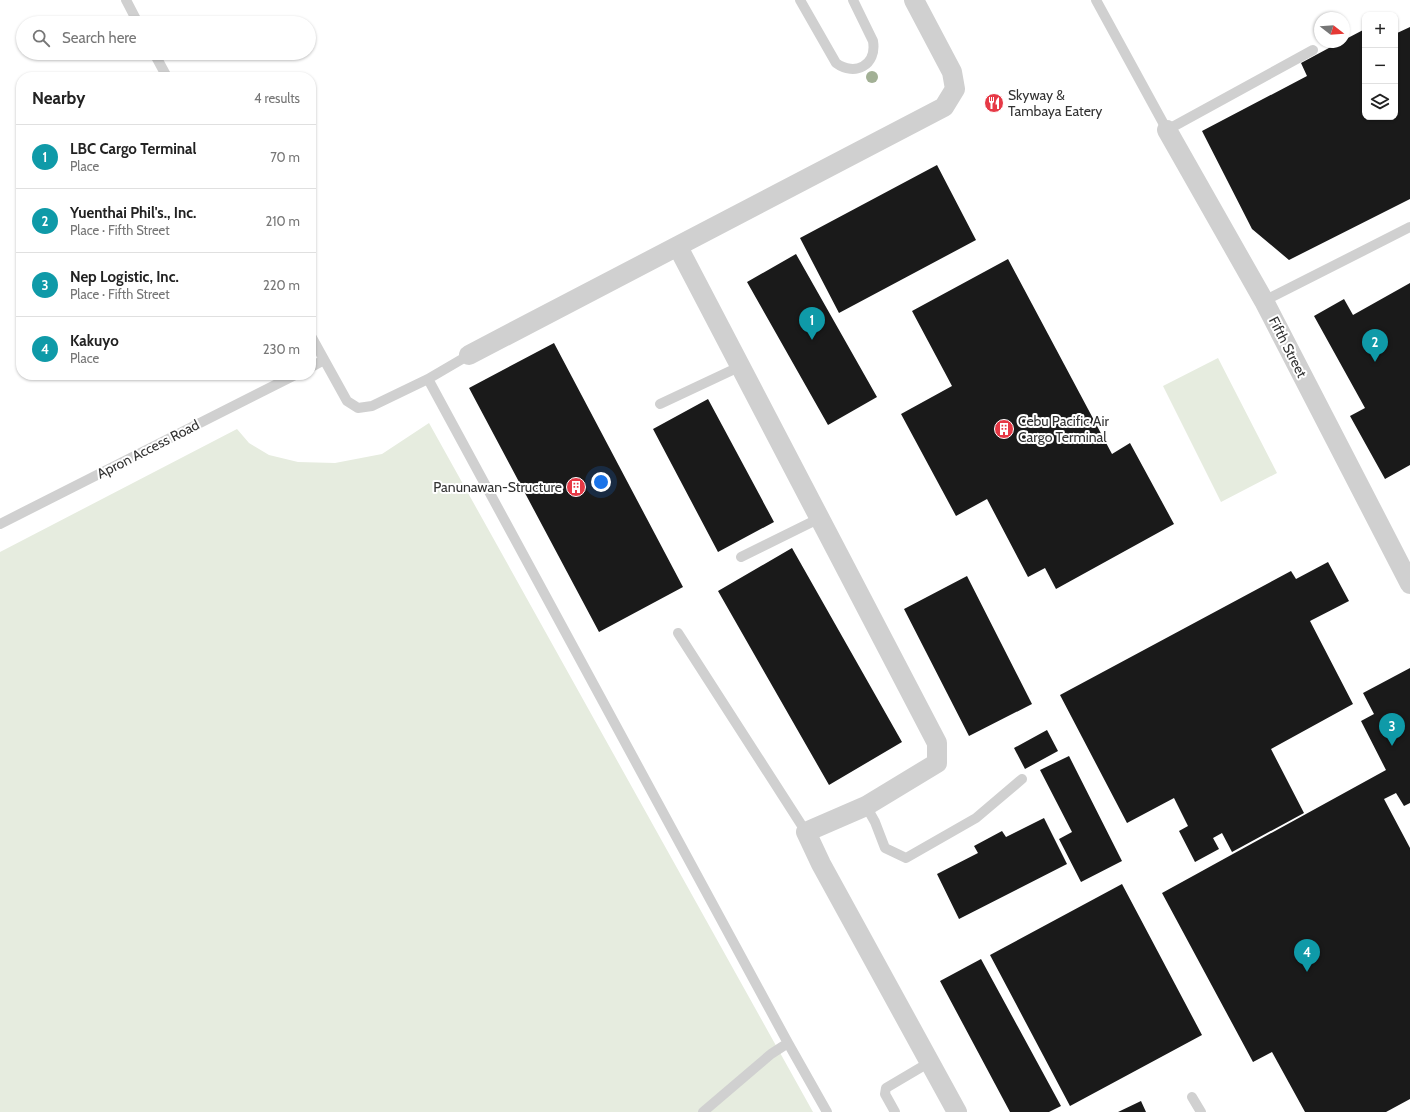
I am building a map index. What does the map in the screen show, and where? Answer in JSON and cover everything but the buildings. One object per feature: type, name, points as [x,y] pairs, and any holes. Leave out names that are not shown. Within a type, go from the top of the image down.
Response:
[{"type":"street","points":[[469,355],[944,107],[955,89],[952,72],[914,0]]},
{"type":"street","name":"Fifth Street","points":[[1163,122],[1264,301],[1410,584]]},
{"type":"street","points":[[678,247],[937,743],[937,763],[866,806],[806,832],[821,864],[957,1112]]},
{"type":"lane","points":[[126,0],[134,16]]},
{"type":"lane","points":[[800,0],[836,63],[849,69],[857,69],[864,66],[873,55],[874,47],[873,40],[853,0]]},
{"type":"lane","points":[[1096,0],[1163,122],[1313,50]]},
{"type":"lane","points":[[158,60],[164,72]]},
{"type":"lane","points":[[1264,301],[1410,227]]},
{"type":"lane","points":[[316,345],[347,401],[358,408],[372,406],[428,379],[469,355]]},
{"type":"lane","points":[[316,364],[324,360]]},
{"type":"lane","points":[[660,404],[741,366]]},
{"type":"lane","points":[[428,379],[788,1043],[827,1112]]},
{"type":"lane","name":"Apron Access Road","points":[[0,524],[285,380]]},
{"type":"lane","points":[[741,557],[820,518]]},
{"type":"lane","points":[[678,633],[806,832]]},
{"type":"lane","points":[[866,806],[875,822],[885,848],[906,858],[976,818],[1022,779]]},
{"type":"lane","points":[[703,1112],[771,1054],[788,1043]]},
{"type":"lane","points":[[895,1112],[885,1094],[886,1088],[930,1062]]},
{"type":"lane","points":[[1192,1096],[1201,1112]]},
{"type":"shaded area","points":[[1218,358],[1277,473],[1221,502],[1163,386]]},
{"type":"shaded area","points":[[429,423],[813,1112],[0,1112],[0,552],[237,429],[249,443],[269,455],[298,462],[335,463],[382,454]]},
{"type":"place","name":"Skyway & Tambaya Eatery","points":[[994,103]]},
{"type":"place","name":"LBC Cargo Terminal","points":[[812,340]]},
{"type":"place","name":"Yuenthai Phil's., Inc.","points":[[1375,362]]},
{"type":"place","name":"Cebu Pacific Air Cargo Terminal","points":[[1004,429]]},
{"type":"place","name":"Panunawan-Structure","points":[[576,487]]},
{"type":"place","name":"Nep Logistic, Inc.","points":[[1392,746]]},
{"type":"place","name":"Kakuyo","points":[[1307,972]]}]
